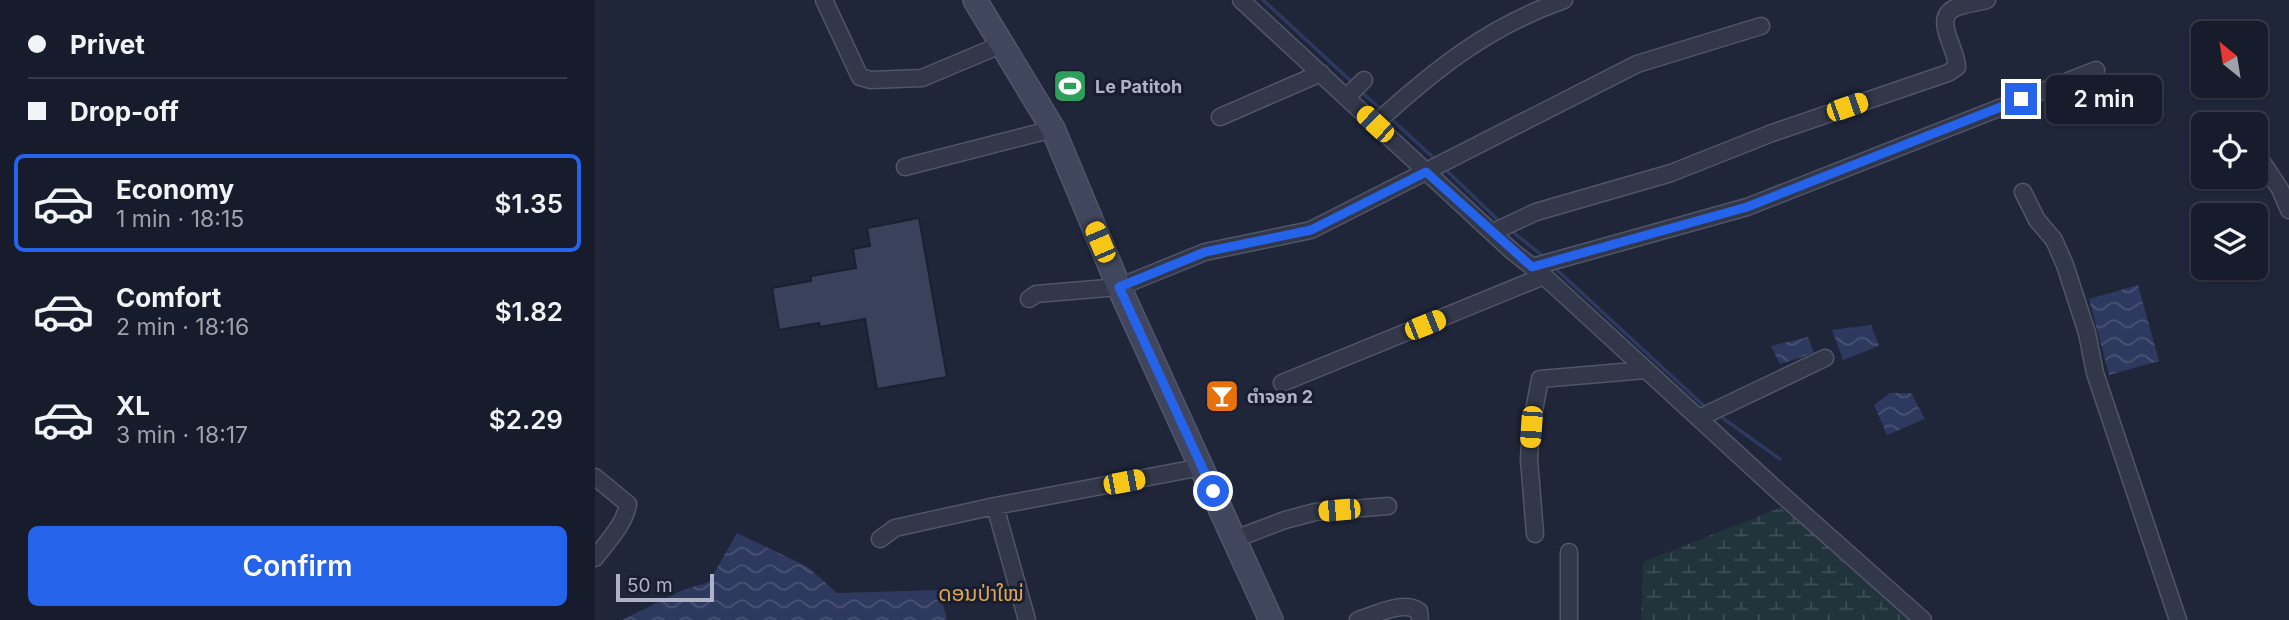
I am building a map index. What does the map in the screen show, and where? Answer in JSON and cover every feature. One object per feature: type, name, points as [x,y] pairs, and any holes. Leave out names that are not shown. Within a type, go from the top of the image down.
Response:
[{"type":"street","points":[[824,0],[860,77],[871,80],[922,78],[1003,44]]},
{"type":"street","points":[[975,0],[1052,129],[1119,287],[1271,620]]},
{"type":"street","points":[[1381,118],[1460,53],[1510,22],[1564,0]]},
{"type":"street","points":[[1503,228],[1535,212],[1671,173],[1772,133],[1948,73],[1957,67],[1957,58],[1945,26],[1946,16],[1952,9],[1987,0]]},
{"type":"street","points":[[1246,1],[1321,73],[1356,88],[1426,172],[1503,228],[1538,271],[1923,620]]},
{"type":"street","points":[[1029,299],[1036,294],[1119,287],[1205,252],[1311,230],[1637,64],[1761,26]]},
{"type":"street","points":[[1282,383],[1538,271],[1747,207],[2096,70]]},
{"type":"street","points":[[1220,117],[1321,73]]},
{"type":"street","points":[[905,167],[1052,129]]},
{"type":"street","points":[[2268,172],[2289,210]]},
{"type":"street","points":[[2023,192],[2037,220],[2054,240],[2065,265],[2087,333],[2095,373],[2178,620]]},
{"type":"street","points":[[1699,418],[1825,358]]},
{"type":"street","points":[[1535,534],[1529,459],[1539,379],[1646,370]]},
{"type":"street","points":[[880,539],[895,528],[1202,467]]},
{"type":"street","points":[[595,477],[628,504],[627,513],[595,558]]},
{"type":"street","points":[[995,506],[1027,620]]},
{"type":"street","points":[[1235,540],[1285,520],[1315,512],[1388,506]]},
{"type":"street","points":[[1569,552],[1569,620]]},
{"type":"street","points":[[1358,620],[1404,606],[1414,607],[1419,611],[1420,620]]},
{"type":"green space","points":[[1782,507],[1911,620],[1641,620],[1643,562]]},
{"type":"water","points":[[2138,285],[2159,361],[2109,375],[2089,299]]},
{"type":"water","points":[[1871,325],[1879,346],[1843,360],[1832,330]]},
{"type":"water","points":[[1808,337],[1814,353],[1780,364],[1771,346]]},
{"type":"water","points":[[1890,393],[1911,393],[1925,419],[1887,435],[1874,405]]},
{"type":"water","points":[[737,533],[808,567],[837,593],[939,590],[947,620],[622,620],[683,590],[709,582]]},
{"type":"building","points":[[919,218],[947,377],[877,389],[865,319],[820,327],[819,323],[779,330],[772,288],[811,281],[811,276],[856,268],[853,249],[870,246],[867,228]]},
{"type":"waterway","points":[[1263,0],[1354,84]]},
{"type":"waterway","points":[[1359,90],[1382,110]]},
{"type":"waterway","points":[[1390,118],[1436,160]]},
{"type":"waterway","points":[[1446,170],[1500,222]]},
{"type":"waterway","points":[[1509,229],[1543,256]]},
{"type":"waterway","points":[[1557,270],[1704,406]]},
{"type":"waterway","points":[[1721,417],[1780,459]]},
{"type":"place","name":"Le Patitoh","points":[[1070,86]]},
{"type":"place","name":"ຕຳຈອກ 2","points":[[1222,396]]},
{"type":"district","name":"ດອນປ່າໃໝ່","points":[[981,593]]},
{"type":"route","points":[[1213,491],[1119,287],[1205,252],[1311,230],[1426,172],[1532,267],[1747,207],[2021,99]]}]
